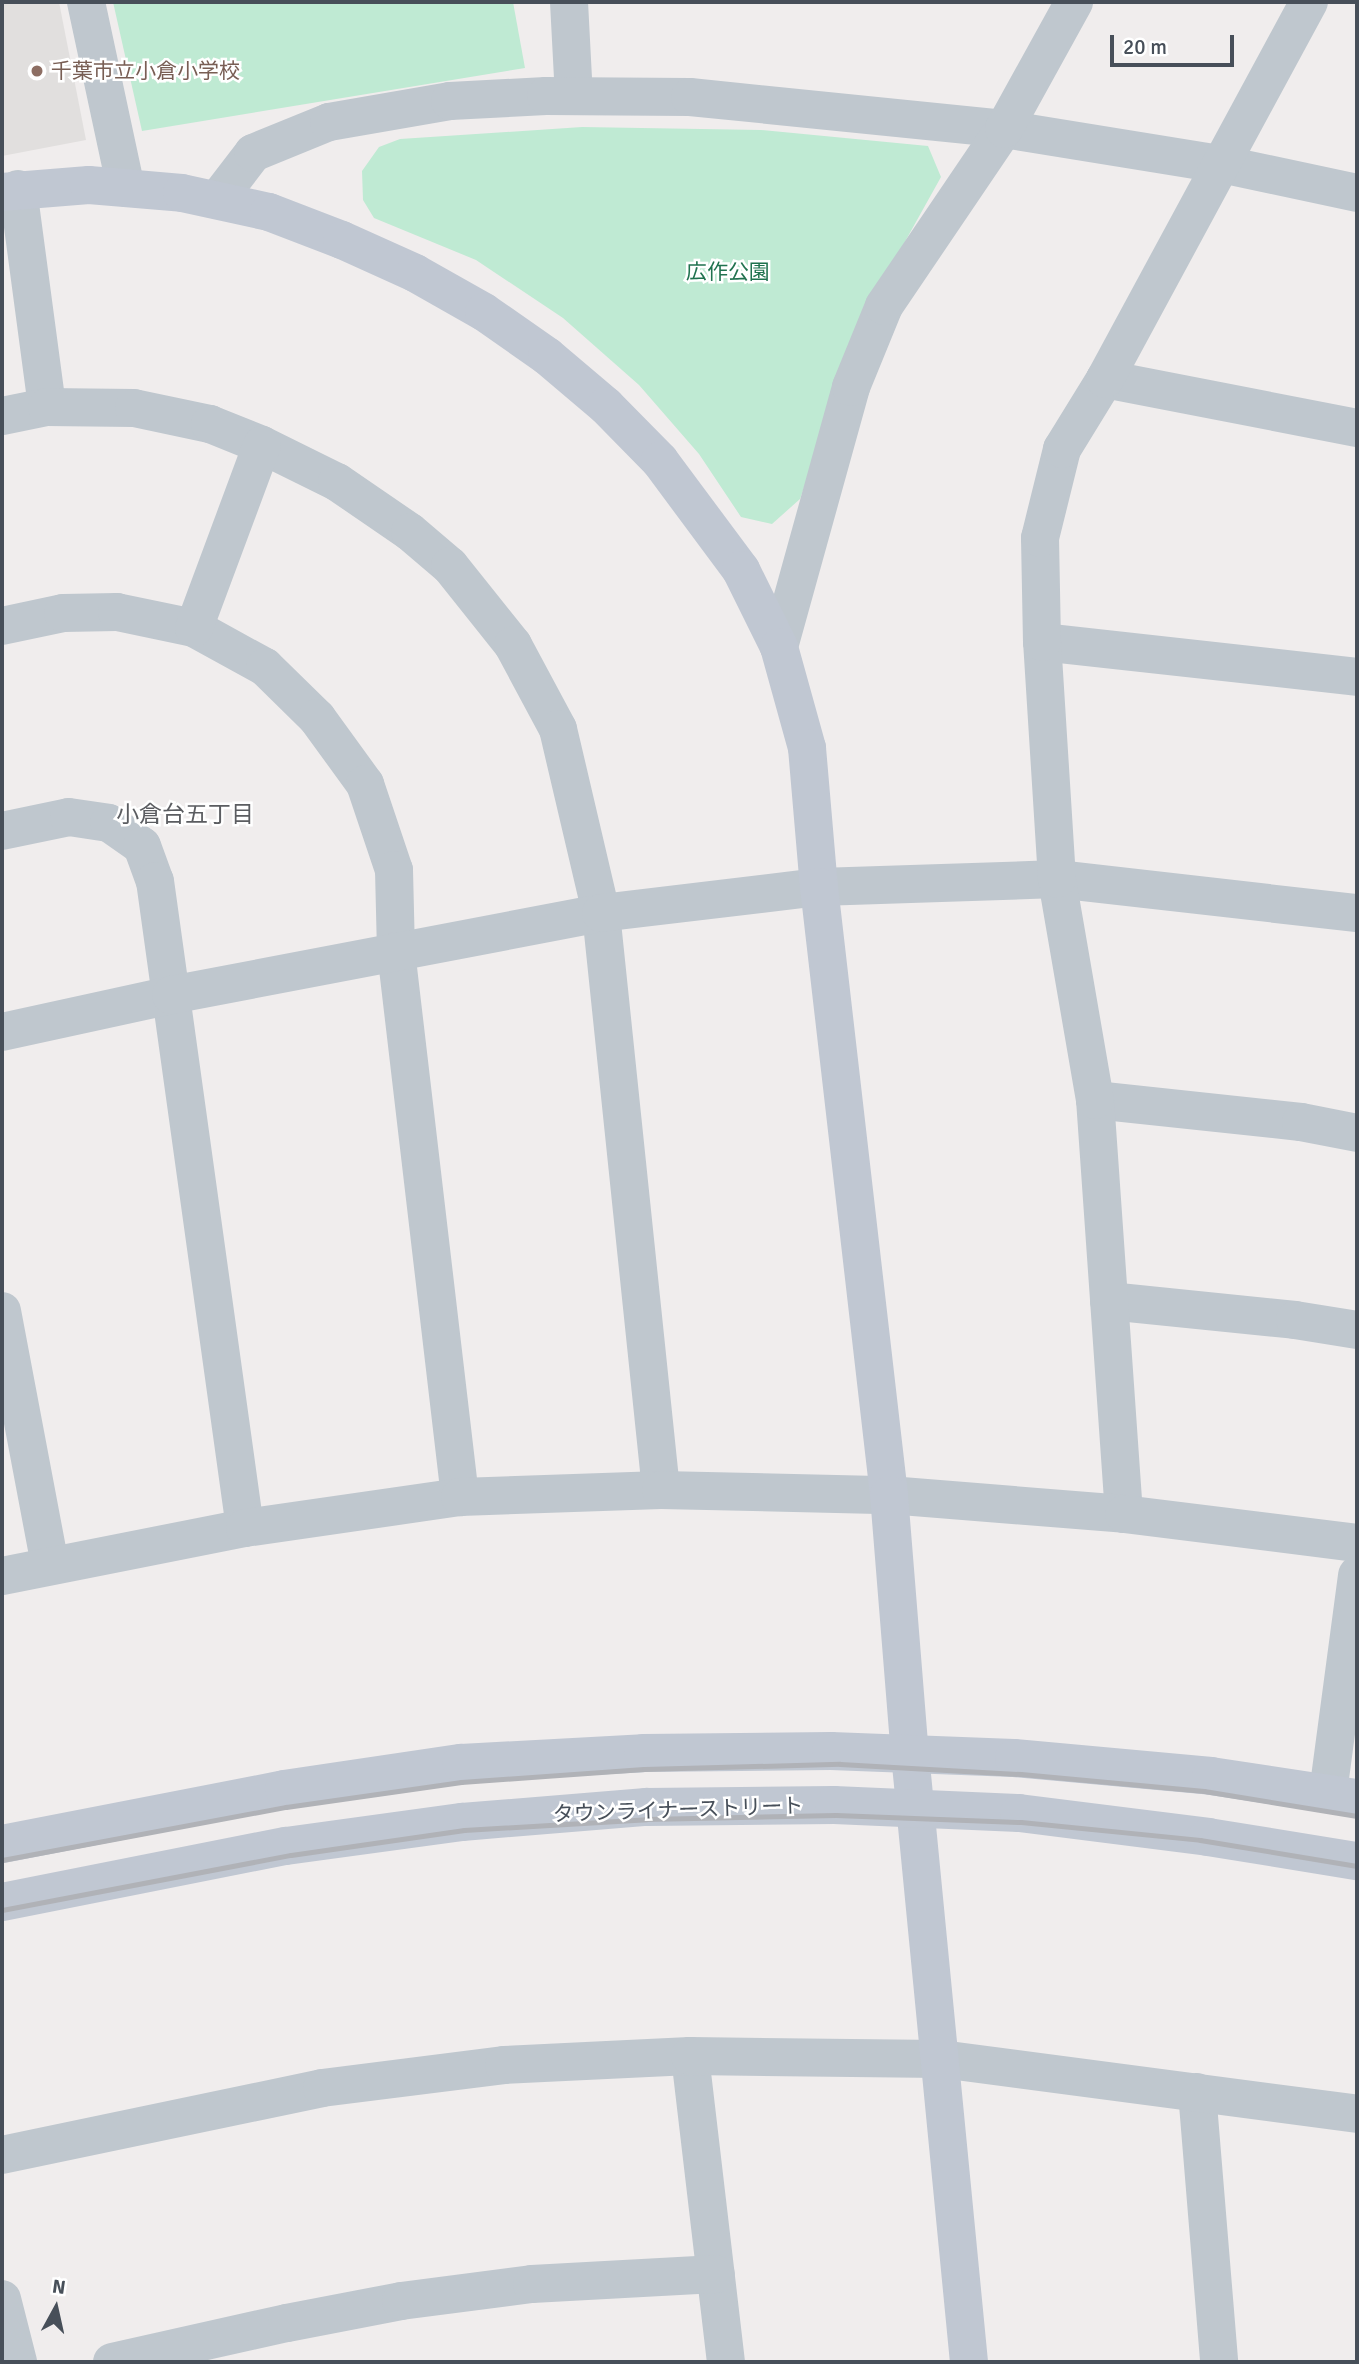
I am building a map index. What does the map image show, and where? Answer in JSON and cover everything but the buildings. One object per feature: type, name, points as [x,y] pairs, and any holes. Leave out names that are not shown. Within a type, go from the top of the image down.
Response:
[{"type":"street","points":[[86,2],[126,188]]},
{"type":"street","points":[[569,2],[574,96]]},
{"type":"street","points":[[779,647],[851,387],[884,306],[1004,129],[1074,2]]},
{"type":"street","points":[[1125,1514],[1095,1100],[1057,879],[1042,642],[1040,538],[1062,449],[1105,379],[1309,2]]},
{"type":"street","points":[[217,200],[253,153],[329,122],[450,100],[574,96],[690,97],[1004,129],[1221,164],[1357,193]]},
{"type":"street","points":[[47,407],[10,190],[89,185],[126,188],[217,200],[269,212],[342,240],[403,268],[484,312],[547,356],[606,406],[651,452],[706,520],[741,570],[779,647],[807,748],[819,887],[889,1494],[910,1754],[969,2362]]},
{"type":"street","points":[[1105,379],[1357,428]]},
{"type":"street","points":[[2,416],[47,407],[134,408],[210,424],[262,445],[337,482],[410,532],[450,566],[513,645],[558,729],[601,913],[661,1490]]},
{"type":"street","points":[[194,628],[262,445]]},
{"type":"street","points":[[2,626],[63,613],[117,612],[194,628],[265,667],[317,718],[365,784],[394,870],[396,951],[460,1497]]},
{"type":"street","points":[[1042,642],[1357,677]]},
{"type":"street","points":[[2,831],[69,817],[109,823],[142,846],[155,881],[245,1528]]},
{"type":"street","points":[[2,1032],[171,995],[601,913],[819,887],[1057,879],[1357,913]]},
{"type":"street","points":[[1095,1100],[1301,1122],[1357,1133]]},
{"type":"street","points":[[1109,1301],[1295,1320],[1357,1330]]},
{"type":"street","points":[[2,1311],[50,1566]]},
{"type":"street","points":[[2,1576],[245,1528],[460,1497],[661,1490],[889,1494],[1125,1514],[1357,1543]]},
{"type":"street","points":[[2,1844],[284,1789],[461,1763],[643,1753],[831,1751],[1014,1758],[1211,1776],[1342,1796],[1357,1575]]},
{"type":"street","name":"タウンライナーストリート","points":[[2,1902],[286,1846],[462,1822],[646,1807],[834,1804],[1032,1815],[1208,1837],[1357,1861]]},
{"type":"street","points":[[690,2056],[726,2362]]},
{"type":"street","points":[[2,2155],[322,2088],[503,2065],[690,2056],[941,2059],[1357,2114]]},
{"type":"street","points":[[1196,2092],[1219,2362]]},
{"type":"street","points":[[112,2362],[401,2301],[532,2284],[716,2274]]},
{"type":"street","points":[[2,2299],[18,2362]]},
{"type":"shaded area","name":"千葉市立小倉小学校","points":[[2,2],[59,2],[86,140],[2,156]]},
{"type":"green space","points":[[113,2],[513,2],[525,68],[142,131]]},
{"type":"green space","name":"広作公園","points":[[582,127],[761,130],[928,146],[941,177],[863,317],[800,499],[772,524],[741,517],[699,454],[639,385],[563,318],[476,260],[374,218],[363,200],[362,171],[379,147],[400,139]]},
{"type":"railway","points":[[2,1860],[286,1807],[461,1782],[644,1769],[840,1764],[1021,1774],[1204,1791],[1357,1816]]},
{"type":"railway","points":[[2,1910],[291,1855],[464,1830],[647,1819],[836,1815],[1021,1822],[1200,1840],[1357,1866]]},
{"type":"place","name":"千葉市立小倉小学校","points":[[37,71]]},
{"type":"district","name":"小倉台五丁目","points":[[185,815]]}]
